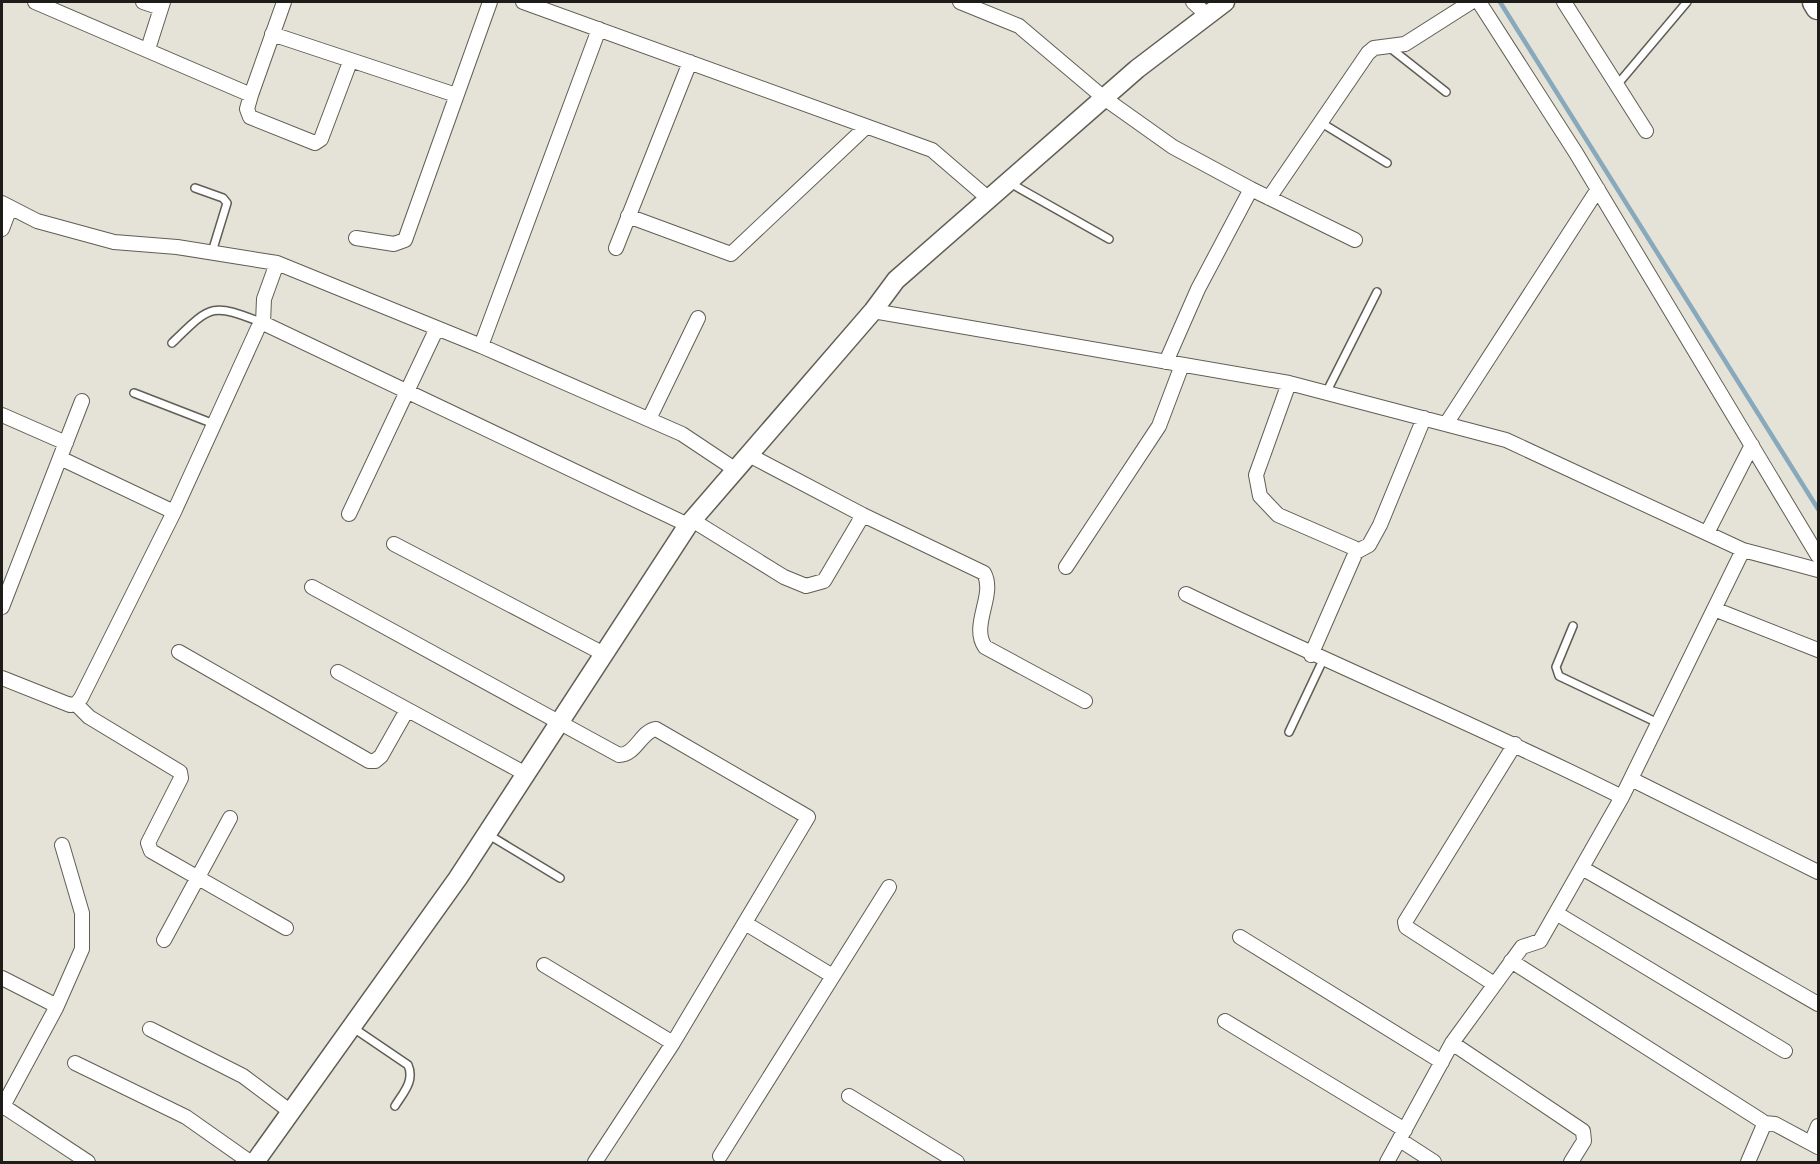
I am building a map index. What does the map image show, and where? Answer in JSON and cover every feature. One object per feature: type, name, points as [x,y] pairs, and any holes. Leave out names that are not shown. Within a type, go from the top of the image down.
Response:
[{"type":"highway","points":[[1815,2],[1818,7]]},
{"type":"street","points":[[35,2],[58,6],[148,50],[251,95]]},
{"type":"street","points":[[143,2],[162,5],[148,50]]},
{"type":"street","points":[[284,2],[251,95],[247,109],[250,117],[319,143],[350,62]]},
{"type":"street","points":[[356,238],[394,244],[405,240],[490,2]]},
{"type":"street","points":[[523,2],[932,150],[947,160],[989,199]]},
{"type":"street","points":[[960,2],[1019,26],[1104,98],[1173,147],[1251,189],[1355,240]]},
{"type":"street","points":[[1193,2],[1207,15]]},
{"type":"street","points":[[255,1162],[487,834],[690,523],[873,311],[896,280],[1137,69],[1225,2]]},
{"type":"street","points":[[1269,198],[1363,58],[1374,48],[1405,44],[1471,2]]},
{"type":"street","points":[[1479,2],[1598,189],[1818,556]]},
{"type":"street","points":[[1564,2],[1646,131]]},
{"type":"street","points":[[481,346],[599,29]]},
{"type":"street","points":[[272,34],[350,62],[456,95]]},
{"type":"street","points":[[616,248],[690,62]]},
{"type":"street","points":[[628,216],[731,254],[866,126]]},
{"type":"street","points":[[1166,362],[1198,289],[1251,189]]},
{"type":"street","points":[[1446,424],[1598,189]]},
{"type":"street","points":[[2,230],[6,206],[37,220],[114,242],[212,252],[277,262],[481,346],[649,419],[682,434],[736,470]]},
{"type":"street","points":[[76,704],[174,512],[258,328],[263,323],[264,299],[277,262]]},
{"type":"street","points":[[873,311],[1289,383],[1506,440],[1743,550],[1818,570]]},
{"type":"street","points":[[649,419],[698,318]]},
{"type":"street","points":[[263,323],[690,523],[784,577],[806,586],[824,581],[863,515]]},
{"type":"street","points":[[349,514],[406,390],[438,328]]},
{"type":"street","points":[[1066,567],[1159,426],[1182,365]]},
{"type":"street","points":[[1289,383],[1256,475],[1260,496],[1278,515],[1354,548],[1356,552]]},
{"type":"street","points":[[2,607],[82,401]]},
{"type":"street","points":[[2,415],[66,443]]},
{"type":"street","points":[[1317,658],[1356,552],[1369,545],[1380,525],[1424,418]]},
{"type":"street","points":[[1707,533],[1752,445]]},
{"type":"street","points":[[749,455],[863,515],[984,573],[986,586],[980,635],[985,647],[1084,701]]},
{"type":"street","points":[[60,458],[174,512]]},
{"type":"street","points":[[394,544],[604,654]]},
{"type":"street","points":[[1387,1162],[1452,1043],[1522,946],[1540,941],[1622,797],[1743,550]]},
{"type":"street","points":[[312,587],[619,755],[629,753],[651,730],[656,729],[808,817],[673,1043],[595,1162]]},
{"type":"street","points":[[1186,594],[1317,658],[1515,744],[1622,797]]},
{"type":"street","points":[[1714,609],[1818,650]]},
{"type":"street","points":[[179,652],[369,761],[375,761],[381,756],[407,710]]},
{"type":"street","points":[[338,672],[526,774]]},
{"type":"street","points":[[2,678],[70,705],[76,704]]},
{"type":"street","points":[[76,704],[89,717],[180,772],[181,778],[148,847],[196,879],[286,928]]},
{"type":"street","points":[[1494,984],[1406,927],[1405,922],[1515,744]]},
{"type":"street","points":[[1631,779],[1818,872]]},
{"type":"street","points":[[164,940],[230,818]]},
{"type":"street","points":[[62,845],[82,913],[82,949],[56,1008],[2,1107],[88,1162]]},
{"type":"street","points":[[1582,868],[1818,1004]]},
{"type":"street","points":[[720,1156],[831,975],[889,887]]},
{"type":"street","points":[[1556,913],[1785,1051]]},
{"type":"street","points":[[745,922],[831,975]]},
{"type":"street","points":[[1240,938],[1442,1062]]},
{"type":"street","points":[[1511,962],[1764,1123],[1775,1124],[1815,1145],[1818,1126]]},
{"type":"street","points":[[544,965],[673,1043]]},
{"type":"street","points":[[2,978],[53,1004],[56,1008]]},
{"type":"street","points":[[1225,1021],[1402,1135],[1434,1162]]},
{"type":"street","points":[[150,1029],[243,1076],[291,1112]]},
{"type":"street","points":[[1452,1043],[1583,1131],[1584,1141],[1571,1162]]},
{"type":"street","points":[[75,1063],[186,1117],[250,1162]]},
{"type":"street","points":[[849,1096],[957,1162]]},
{"type":"street","points":[[1748,1162],[1764,1123]]},
{"type":"lane","points":[[1617,85],[1687,2]]},
{"type":"lane","points":[[1389,47],[1446,92]]},
{"type":"lane","points":[[1320,122],[1387,163]]},
{"type":"lane","points":[[1008,182],[1109,239]]},
{"type":"lane","points":[[195,188],[224,198],[227,203],[212,252]]},
{"type":"lane","points":[[1326,393],[1377,292]]},
{"type":"lane","points":[[172,343],[195,321],[209,312],[221,309],[263,323]]},
{"type":"lane","points":[[134,393],[214,424]]},
{"type":"lane","points":[[1573,626],[1556,672],[1658,723]]},
{"type":"lane","points":[[1289,732],[1317,658]]},
{"type":"lane","points":[[487,834],[560,878]]},
{"type":"lane","points":[[352,1027],[408,1065],[411,1073],[410,1082],[395,1106]]},
{"type":"waterway","points":[[1500,2],[1818,509]]}]
